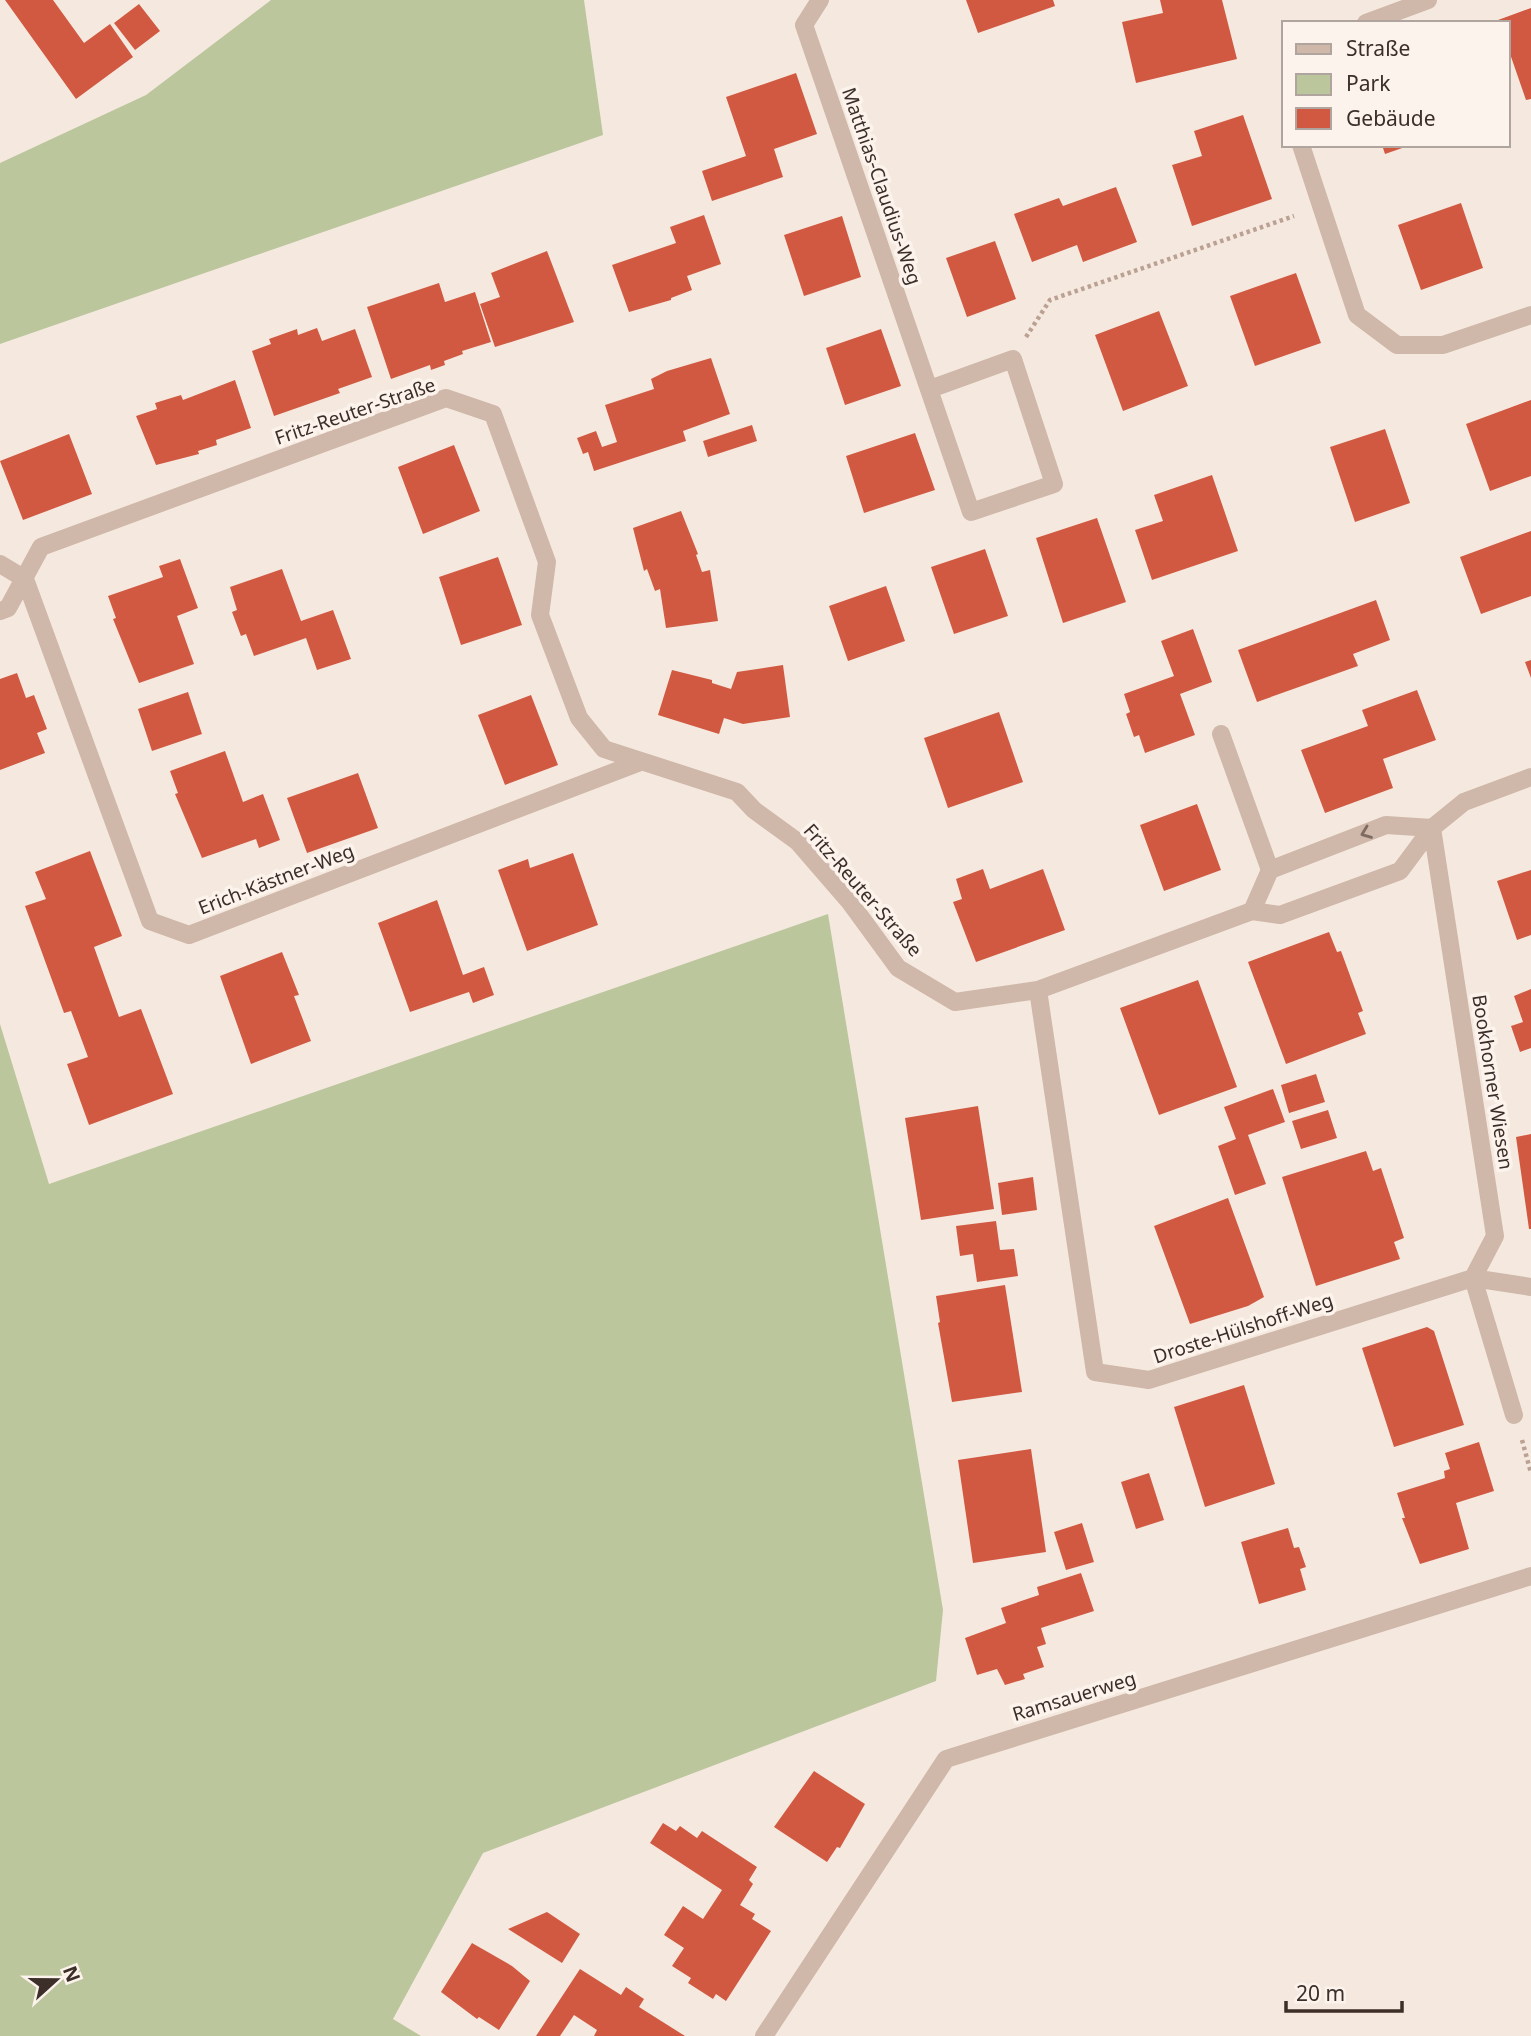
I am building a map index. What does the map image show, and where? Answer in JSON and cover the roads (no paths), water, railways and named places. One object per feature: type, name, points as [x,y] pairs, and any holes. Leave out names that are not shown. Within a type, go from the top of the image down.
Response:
[{"type":"street","name":"Matthias-Claudius-Weg","points":[[820,0],[804,25],[971,512],[1054,484],[1013,359],[930,389]]},
{"type":"street","points":[[1371,21],[1428,0]]},
{"type":"street","points":[[1302,147],[1357,314],[1397,345],[1443,345],[1531,315]]},
{"type":"street","name":"Fritz-Reuter-Straße","points":[[0,611],[8,608],[41,547],[446,398],[493,414],[547,562],[540,615],[579,718],[604,748],[737,792],[754,810],[798,842],[849,901],[898,968],[955,1002],[1038,990],[1252,911],[1280,915],[1400,870],[1432,828],[1464,802],[1531,777]]},
{"type":"street","points":[[0,564],[25,579]]},
{"type":"street","name":"Erich-Kästner-Weg","points":[[25,579],[150,921],[189,935],[640,762]]},
{"type":"street","points":[[1221,734],[1270,870],[1252,911]]},
{"type":"street","points":[[1270,870],[1386,825],[1432,828]]},
{"type":"street","name":"Bookhorner Wiesen","points":[[1432,828],[1495,1236],[1473,1278]]},
{"type":"street","name":"Droste-Hülshoff-Weg","points":[[1038,990],[1095,1372],[1149,1380],[1473,1278]]},
{"type":"street","points":[[1514,1415],[1473,1278],[1531,1287]]},
{"type":"street","name":"Ramsauerweg","points":[[764,2036],[946,1759],[1531,1576]]}]
